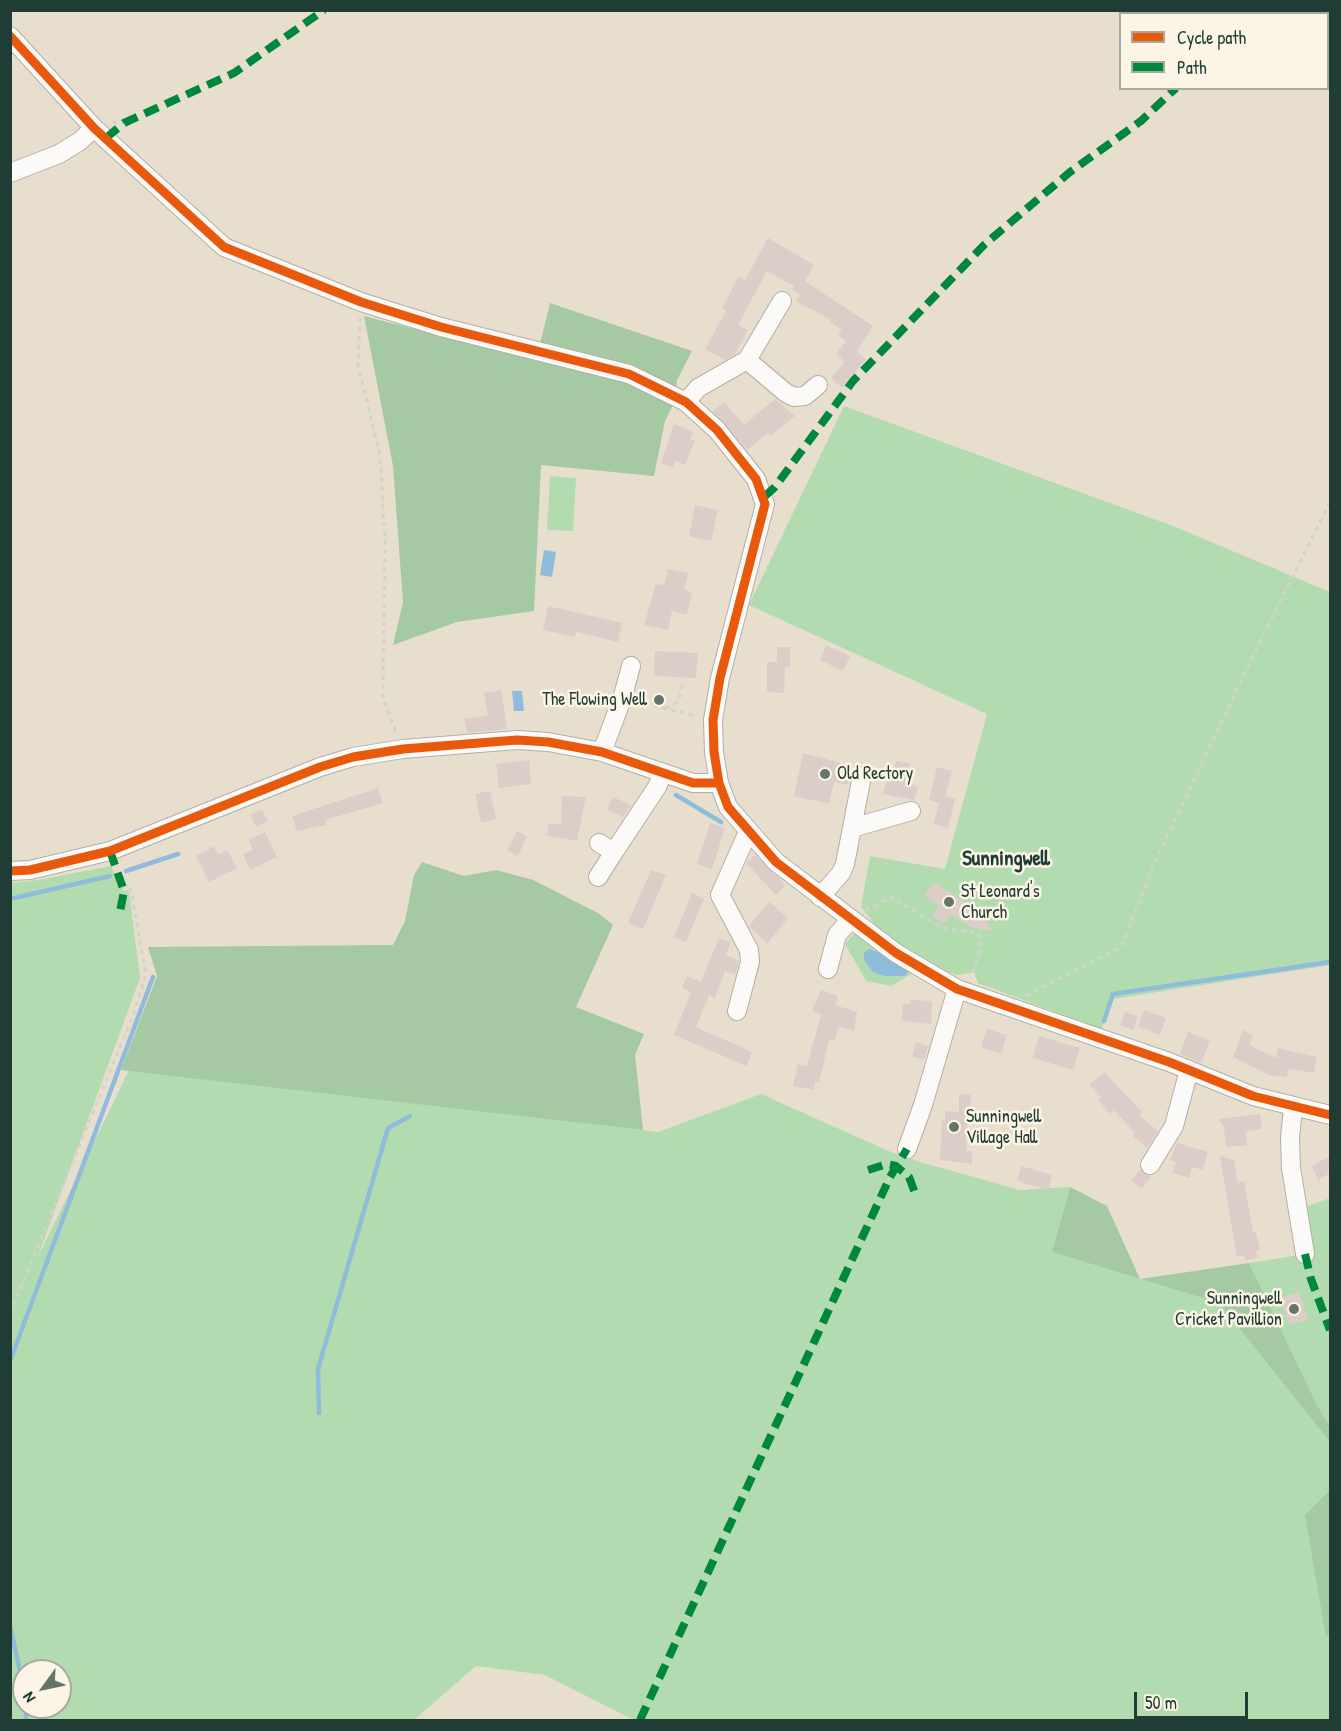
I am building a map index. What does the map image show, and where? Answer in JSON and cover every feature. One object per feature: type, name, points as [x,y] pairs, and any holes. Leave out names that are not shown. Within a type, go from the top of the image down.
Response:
[{"type":"street","points":[[10,36],[94,128],[224,248],[360,302],[441,327],[629,374],[686,402],[741,457],[756,479],[765,504],[763,519],[728,638],[713,720],[718,783],[728,807],[776,862],[852,922],[903,958],[962,990],[1189,1070],[1253,1096],[1293,1108],[1330,1115]]},
{"type":"street","points":[[10,174],[59,154],[80,141],[94,128]]},
{"type":"street","points":[[686,402],[698,388],[747,360],[782,301]]},
{"type":"street","points":[[747,360],[786,393],[794,397],[805,396],[818,385]]},
{"type":"street","points":[[602,752],[622,699],[631,666]]},
{"type":"street","points":[[10,871],[30,870],[110,851],[320,767],[353,757],[403,748],[518,741],[548,742],[602,752],[662,775],[693,783],[718,783]]},
{"type":"street","points":[[598,877],[607,847],[657,787],[662,775]]},
{"type":"street","points":[[820,897],[842,873],[862,776]]},
{"type":"street","points":[[852,828],[911,811]]},
{"type":"street","points":[[737,1011],[750,962],[749,950],[716,895],[748,832]]},
{"type":"street","points":[[828,969],[837,935],[852,922]]},
{"type":"street","points":[[906,1149],[962,990]]},
{"type":"street","points":[[1150,1165],[1174,1126],[1189,1070]]},
{"type":"street","points":[[1293,1108],[1290,1138],[1291,1168],[1305,1254]]},
{"type":"path","points":[[360,302],[358,365],[380,455],[382,487],[385,541],[383,698],[403,748]]},
{"type":"path","points":[[1019,1011],[1026,996],[1122,946],[1164,843],[1261,639],[1330,502]]},
{"type":"path","points":[[665,709],[680,701],[683,681]]},
{"type":"path","points":[[622,699],[713,720]]},
{"type":"path","points":[[10,1314],[134,1013],[146,975],[130,885],[123,886]]},
{"type":"path","points":[[852,922],[864,911],[891,897],[943,928],[980,933],[979,953],[962,990]]},
{"type":"path","points":[[888,1182],[890,1177]]},
{"type":"green space","points":[[550,303],[692,351],[677,380],[675,401],[665,421],[654,476],[541,465],[534,611],[457,622],[393,645],[403,602],[393,466],[364,316],[545,363],[540,344]]},
{"type":"green space","points":[[844,406],[1173,526],[1330,592],[1330,965],[1113,999],[1101,1029],[978,983],[974,972],[957,975],[936,968],[879,930],[861,907],[870,856],[945,869],[987,714],[749,605]]},
{"type":"green space","points":[[550,476],[576,478],[573,531],[547,530]]},
{"type":"green space","points":[[422,862],[464,876],[496,870],[533,880],[598,913],[613,925],[576,1007],[644,1034],[635,1055],[643,1130],[121,1070],[157,976],[148,947],[393,945],[405,921],[414,875]]},
{"type":"green space","points":[[111,866],[124,891],[129,890],[140,978],[37,1259],[130,1068],[658,1132],[761,1094],[891,1152],[920,1162],[1020,1190],[1070,1187],[1052,1252],[1219,1303],[1330,1442],[1330,1490],[1327,1495],[1327,1636],[1330,1633],[1330,1720],[634,1720],[545,1675],[476,1666],[414,1720],[11,1720],[11,883]]},
{"type":"green space","points":[[856,931],[913,973],[891,986],[866,981],[845,944]]},
{"type":"green space","points":[[1070,1187],[1107,1206],[1140,1279],[1052,1252]]},
{"type":"green space","points":[[1330,1198],[1330,1426],[1318,1407],[1249,1263],[1299,1255],[1292,1212]]},
{"type":"green space","points":[[1249,1263],[1318,1407],[1330,1426],[1330,1442],[1219,1303],[1140,1279]]},
{"type":"green space","points":[[1330,1490],[1330,1633],[1326,1637],[1305,1515]]},
{"type":"water","points":[[544,550],[556,552],[552,577],[540,575]]},
{"type":"water","points":[[512,691],[522,691],[524,711],[514,711]]},
{"type":"water","points":[[869,949],[887,956],[908,971],[906,976],[885,976],[873,972],[864,960],[864,953]]},
{"type":"building","points":[[768,238],[814,265],[805,281],[873,326],[857,351],[866,359],[842,388],[831,378],[845,362],[836,354],[846,341],[838,336],[842,330],[830,322],[831,320],[796,301],[800,294],[792,290],[794,286],[767,271],[738,325],[748,330],[735,354],[725,360],[705,349],[726,311],[722,308],[739,276],[745,280]]},
{"type":"building","points":[[775,399],[795,416],[771,436],[768,433],[747,450],[713,411],[724,402],[744,425]]},
{"type":"building","points":[[674,424],[693,432],[690,439],[695,440],[685,465],[675,461],[673,467],[661,463]]},
{"type":"building","points":[[695,505],[718,510],[711,541],[689,536]]},
{"type":"building","points":[[668,569],[688,573],[684,590],[692,592],[687,615],[672,611],[668,630],[644,625],[656,584],[664,585]]},
{"type":"building","points":[[548,606],[622,623],[618,642],[576,632],[575,637],[543,630]]},
{"type":"building","points":[[826,645],[850,656],[843,671],[820,660]]},
{"type":"building","points":[[777,647],[790,647],[790,667],[785,667],[784,693],[767,692],[767,662],[777,662]]},
{"type":"building","points":[[655,651],[698,653],[696,678],[654,676]]},
{"type":"building","points":[[501,690],[507,729],[467,733],[464,719],[488,715],[484,693]]},
{"type":"building","name":"Old Rectory","points":[[803,753],[852,766],[849,785],[834,782],[829,804],[794,796]]},
{"type":"building","points":[[529,760],[531,784],[499,788],[496,764]]},
{"type":"building","points":[[896,761],[910,764],[905,783],[918,787],[914,800],[883,794],[887,778],[891,779]]},
{"type":"building","points":[[937,767],[952,771],[945,796],[955,799],[948,828],[934,824],[939,803],[929,800]]},
{"type":"building","points":[[378,788],[383,803],[325,820],[326,825],[297,831],[292,816]]},
{"type":"building","points":[[490,791],[496,819],[481,823],[475,794]]},
{"type":"building","points":[[562,796],[586,797],[577,841],[547,836],[549,823],[561,825]]},
{"type":"building","points":[[613,797],[631,805],[623,817],[607,810]]},
{"type":"building","points":[[262,809],[268,821],[256,827],[250,815]]},
{"type":"building","points":[[710,823],[725,828],[712,869],[697,864]]},
{"type":"building","points":[[517,831],[527,836],[518,856],[507,850]]},
{"type":"building","points":[[265,832],[277,857],[250,870],[243,854],[253,850],[249,840]]},
{"type":"building","points":[[214,846],[218,855],[227,850],[237,868],[209,882],[196,856]]},
{"type":"building","points":[[755,855],[786,885],[776,895],[746,863]]},
{"type":"building","points":[[651,870],[666,875],[643,929],[628,923]]},
{"type":"building","name":"St Leonard's Church","points":[[934,882],[978,911],[992,931],[970,927],[951,914],[944,924],[932,916],[939,906],[924,896]]},
{"type":"building","points":[[692,893],[704,899],[686,942],[674,937]]},
{"type":"building","points":[[769,902],[788,918],[767,944],[749,926]]},
{"type":"building","points":[[719,938],[731,942],[726,955],[739,961],[735,975],[725,971],[715,998],[709,995],[696,1027],[752,1052],[747,1066],[674,1035],[691,992],[682,988],[687,976],[701,982]]},
{"type":"building","points":[[821,990],[838,996],[835,1005],[857,1012],[854,1031],[839,1026],[834,1041],[829,1039],[819,1083],[815,1082],[814,1090],[793,1086],[798,1064],[807,1066],[821,1014],[812,1011]]},
{"type":"building","points":[[910,1000],[932,1001],[931,1024],[902,1021],[903,1004],[910,1004]]},
{"type":"building","points":[[1144,1010],[1166,1018],[1160,1035],[1138,1026]]},
{"type":"building","points":[[1125,1012],[1138,1017],[1133,1030],[1120,1025]]},
{"type":"building","points":[[987,1029],[1007,1035],[1001,1054],[981,1047]]},
{"type":"building","points":[[1243,1030],[1253,1036],[1249,1045],[1276,1058],[1278,1048],[1317,1057],[1314,1073],[1288,1069],[1287,1077],[1269,1075],[1233,1057]]},
{"type":"building","points":[[1188,1032],[1210,1041],[1201,1063],[1180,1054]]},
{"type":"building","points":[[1039,1036],[1080,1048],[1073,1070],[1033,1058]]},
{"type":"building","points":[[916,1042],[928,1046],[924,1060],[912,1056]]},
{"type":"building","points":[[1104,1072],[1142,1112],[1139,1115],[1158,1131],[1147,1148],[1133,1136],[1135,1133],[1114,1110],[1110,1114],[1098,1100],[1101,1097],[1089,1085]]},
{"type":"building","name":"Sunningwell Village Hall","points":[[959,1094],[971,1095],[970,1112],[993,1113],[993,1124],[967,1124],[966,1151],[972,1151],[972,1164],[940,1160],[942,1120],[945,1120],[945,1111],[959,1112]]},
{"type":"building","points":[[1260,1114],[1262,1129],[1246,1131],[1247,1145],[1226,1147],[1224,1127],[1218,1119]]},
{"type":"building","points":[[1177,1143],[1208,1152],[1203,1170],[1192,1167],[1189,1178],[1173,1173],[1176,1162],[1170,1160]]},
{"type":"building","points":[[1220,1156],[1234,1160],[1238,1182],[1244,1181],[1253,1232],[1256,1232],[1260,1250],[1256,1251],[1257,1258],[1245,1260],[1244,1255],[1237,1257]]},
{"type":"building","points":[[1330,1156],[1330,1173],[1318,1180],[1312,1166]]},
{"type":"building","points":[[1021,1166],[1052,1175],[1048,1190],[1017,1181]]},
{"type":"building","points":[[1140,1170],[1151,1177],[1142,1189],[1131,1180]]},
{"type":"building","name":"Sunningwell Cricket Pavillion","points":[[1299,1292],[1308,1319],[1289,1325],[1280,1298]]},
{"type":"waterway","points":[[676,795],[721,822]]},
{"type":"waterway","points":[[126,871],[178,854]]},
{"type":"waterway","points":[[10,899],[110,876]]},
{"type":"waterway","points":[[1104,1021],[1113,994],[1330,962]]},
{"type":"waterway","points":[[10,1361],[153,977]]},
{"type":"waterway","points":[[319,1413],[318,1369],[388,1128],[410,1116]]},
{"type":"waterway","points":[[10,1626],[17,1659]]},
{"type":"marked path","points":[[106,138],[124,123],[234,73],[324,10]]},
{"type":"marked path","points":[[764,497],[775,487],[853,381],[985,244],[1070,172],[1141,121],[1174,90]]},
{"type":"marked path","points":[[110,851],[124,891],[119,917]]},
{"type":"marked path","points":[[640,1720],[890,1177],[907,1149]]},
{"type":"marked path","points":[[868,1170],[887,1164],[896,1166],[909,1177],[915,1193]]},
{"type":"marked path","points":[[1305,1254],[1311,1279],[1330,1330]]},
{"type":"cycle path","points":[[10,36],[94,128],[224,247],[361,302],[441,327],[629,374],[686,402],[717,430],[756,479],[765,504],[720,678],[713,720],[714,752],[719,783],[728,807],[776,862],[896,953],[957,989],[1169,1062],[1253,1096],[1330,1115]]},
{"type":"cycle path","points":[[10,871],[30,870],[110,851],[320,767],[353,757],[403,749],[517,740],[548,742],[602,752],[693,783],[719,783]]},
{"type":"place","name":"The Flowing Well","points":[[659,700]]},
{"type":"place","name":"Old Rectory","points":[[825,774]]},
{"type":"place","name":"St Leonard's Church","points":[[949,902]]},
{"type":"place","name":"Sunningwell Village Hall","points":[[954,1127]]},
{"type":"place","name":"Sunningwell Cricket Pavillion","points":[[1294,1309]]},
{"type":"district","name":"Sunningwell","points":[[1006,859]]}]
